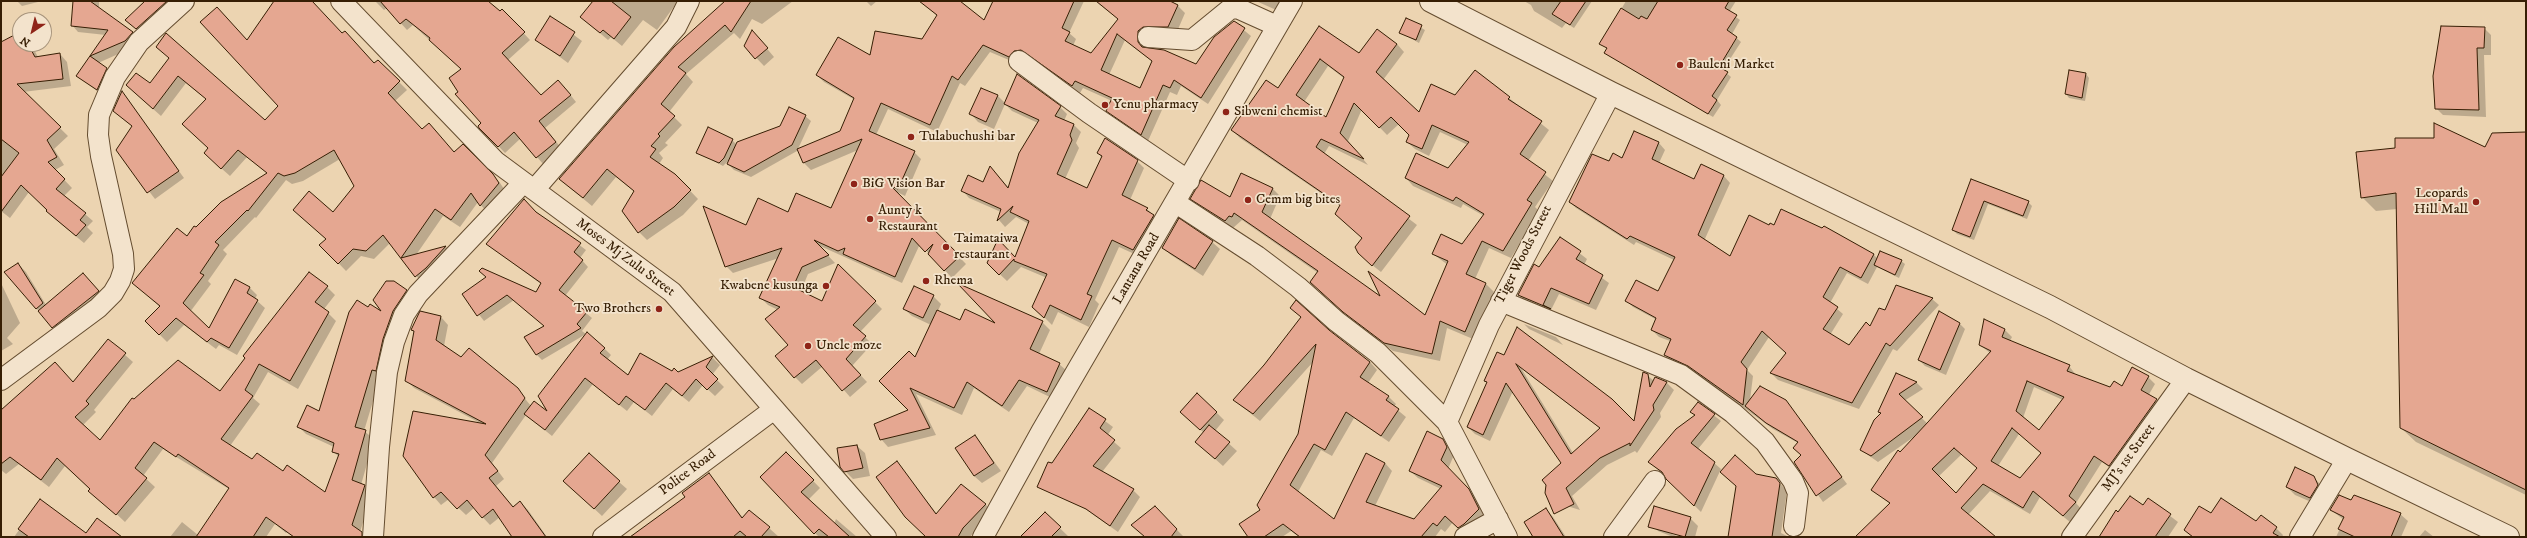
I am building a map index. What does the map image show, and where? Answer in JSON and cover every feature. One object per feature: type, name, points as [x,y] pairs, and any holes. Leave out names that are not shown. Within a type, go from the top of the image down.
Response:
[{"type":"street","points":[[1,380],[98,308],[113,293],[120,281],[124,269],[123,254],[101,156],[98,136],[99,115],[115,77],[139,42],[184,1]]},
{"type":"street","name":"Moses Mj Zulu Street","points":[[341,1],[495,161],[528,187],[672,292],[773,410],[886,537]]},
{"type":"street","points":[[373,537],[379,447],[387,372],[394,342],[404,315],[418,294],[528,187],[676,27],[689,1]]},
{"type":"street","name":"Lantana Road","points":[[983,537],[1045,425],[1189,181],[1292,1]]},
{"type":"street","points":[[1431,1],[1611,93],[2050,307],[2186,379],[2346,459],[2508,537]]},
{"type":"street","points":[[1148,37],[1192,40],[1230,8],[1237,8],[1277,26]]},
{"type":"street","points":[[1019,61],[1090,113],[1189,181]]},
{"type":"street","name":"Tiger Woods Street","points":[[1447,422],[1501,301],[1611,93]]},
{"type":"street","points":[[1176,203],[1257,256],[1298,287],[1336,321],[1378,353],[1447,422],[1507,537]]},
{"type":"street","points":[[1501,301],[1681,375],[1727,408],[1765,442],[1793,481],[1798,493],[1794,526]]},
{"type":"street","name":"MJ’s 1st Street","points":[[2072,537],[2186,379]]},
{"type":"street","name":"Police Road","points":[[603,537],[773,410]]},
{"type":"street","points":[[2300,537],[2346,459]]},
{"type":"street","points":[[1614,537],[1655,481]]},
{"type":"street","points":[[1465,537],[1498,519]]},
{"type":"building","points":[[73,1],[90,1],[133,32],[125,41],[90,56],[107,68],[97,90],[76,76],[108,30],[71,26]]},
{"type":"building","points":[[145,1],[167,1],[136,29],[125,20]]},
{"type":"building","points":[[274,1],[312,1],[342,33],[345,31],[374,63],[378,60],[400,81],[388,93],[422,129],[429,123],[454,152],[463,144],[493,174],[499,183],[480,206],[471,193],[451,220],[435,209],[401,258],[446,246],[426,268],[415,277],[383,235],[366,251],[353,249],[338,264],[319,245],[326,239],[293,210],[309,191],[333,212],[354,186],[334,150],[295,173],[284,176],[278,173],[248,211],[247,210],[215,242],[219,245],[200,273],[204,275],[183,303],[209,328],[235,279],[250,287],[247,293],[258,300],[229,348],[211,338],[207,342],[176,318],[159,335],[145,321],[160,306],[132,283],[177,228],[187,236],[194,226],[196,227],[221,202],[267,173],[238,150],[221,169],[204,153],[208,148],[182,124],[206,99],[178,76],[153,109],[126,85],[136,73],[150,83],[169,58],[156,47],[166,33],[265,120],[278,106],[200,22],[217,7],[247,40]]},
{"type":"building","points":[[380,1],[488,1],[500,11],[502,9],[525,32],[502,53],[541,95],[558,80],[571,95],[539,121],[556,142],[536,158],[514,132],[498,147],[479,128],[478,126],[481,123],[455,94],[458,92],[449,78],[461,69],[429,40],[430,38],[406,19],[400,24]]},
{"type":"building","points":[[593,1],[611,1],[631,17],[614,39],[603,30],[600,33],[580,17]]},
{"type":"building","points":[[725,1],[751,1],[731,32],[725,25],[678,67],[686,73],[661,104],[675,116],[658,134],[660,136],[651,146],[656,149],[650,157],[675,174],[691,190],[674,207],[638,233],[622,211],[634,191],[607,169],[583,198],[559,179],[674,47]]},
{"type":"building","points":[[919,1],[960,1],[984,20],[993,1],[1074,1],[1062,28],[1070,32],[1065,41],[1091,53],[1118,19],[1096,1],[1170,1],[1178,5],[1168,27],[1143,27],[1138,31],[1138,42],[1142,47],[1164,50],[1196,64],[1214,37],[1234,21],[1245,28],[1201,98],[1174,80],[1170,88],[1163,85],[1141,135],[1106,111],[1112,98],[1075,81],[1072,86],[1021,50],[1014,51],[1009,57],[983,45],[958,80],[952,76],[930,125],[881,103],[869,131],[915,151],[898,189],[891,186],[960,256],[944,271],[928,254],[933,244],[925,252],[912,238],[895,277],[843,254],[845,248],[838,251],[814,240],[829,255],[802,267],[793,287],[822,301],[838,264],[876,301],[853,325],[866,336],[846,359],[861,375],[842,391],[816,360],[794,378],[775,356],[788,345],[765,319],[780,307],[759,298],[782,248],[725,267],[703,206],[746,225],[758,198],[788,212],[796,193],[831,208],[862,139],[803,163],[797,149],[840,131],[854,98],[816,75],[838,37],[870,55],[875,31],[922,39],[937,15]],"holes":[[[1117,34],[1152,61],[1140,88],[1101,70]]]},
{"type":"building","points":[[1561,1],[1586,1],[1570,25],[1552,14]]},
{"type":"building","points":[[1658,1],[1729,1],[1725,8],[1737,15],[1727,30],[1737,37],[1719,67],[1728,72],[1712,96],[1717,100],[1708,114],[1604,53],[1607,48],[1599,44],[1621,8],[1639,19],[1641,16],[1647,19]]},
{"type":"building","points":[[550,16],[575,32],[560,56],[535,40]]},
{"type":"building","points":[[1406,18],[1422,25],[1416,40],[1399,33]]},
{"type":"building","points":[[1319,26],[1359,53],[1377,29],[1397,44],[1376,72],[1419,112],[1431,84],[1455,95],[1475,70],[1510,97],[1508,99],[1542,121],[1520,154],[1546,172],[1527,200],[1532,203],[1503,251],[1482,241],[1466,274],[1486,283],[1465,332],[1440,321],[1432,354],[1384,343],[1343,312],[1310,282],[1318,271],[1234,213],[1232,217],[1229,216],[1225,221],[1190,199],[1201,180],[1230,197],[1241,173],[1273,188],[1262,212],[1380,296],[1368,271],[1425,315],[1448,261],[1432,254],[1441,234],[1462,244],[1484,214],[1456,197],[1453,201],[1405,178],[1416,153],[1448,168],[1469,142],[1432,125],[1422,149],[1406,142],[1409,135],[1391,117],[1379,128],[1354,103],[1340,133],[1364,159],[1321,139],[1316,147],[1410,216],[1372,266],[1358,253],[1355,247],[1362,238],[1335,214],[1340,205],[1231,130],[1266,80],[1278,88]],"holes":[[[1320,59],[1344,77],[1326,117],[1296,95]]]},
{"type":"building","points":[[2441,26],[2485,27],[2484,48],[2477,48],[2479,110],[2435,109],[2433,76]]},
{"type":"building","points":[[752,30],[768,48],[755,59],[744,46]]},
{"type":"building","points":[[12,36],[12,52],[32,52],[35,57],[60,53],[63,79],[17,84],[61,127],[47,140],[57,157],[48,162],[65,179],[56,189],[86,213],[80,220],[86,225],[76,236],[46,211],[47,210],[21,185],[1,212],[1,177],[19,153],[1,139],[1,42]]},
{"type":"building","points":[[2069,70],[2086,73],[2082,98],[2065,94]]},
{"type":"building","points":[[1017,74],[1061,106],[1055,116],[1074,124],[1070,135],[1072,140],[1057,174],[1087,188],[1102,156],[1097,153],[1105,138],[1138,160],[1122,195],[1148,208],[1146,210],[1154,215],[1133,250],[1112,240],[1087,294],[1092,296],[1081,320],[1050,305],[1044,318],[1032,307],[1047,274],[1014,261],[1014,259],[999,275],[987,263],[998,239],[1015,257],[1029,221],[1010,212],[1013,206],[997,221],[1001,209],[961,191],[968,175],[983,182],[990,166],[1008,188],[1019,153],[1039,120],[1004,104]]},
{"type":"building","points":[[981,88],[998,95],[986,122],[969,114]]},
{"type":"building","points":[[122,91],[179,171],[147,193],[116,150],[132,126],[113,111]]},
{"type":"building","points":[[789,107],[806,115],[792,145],[744,172],[727,164],[737,142],[780,126]]},
{"type":"building","points":[[2434,123],[2485,147],[2492,133],[2526,132],[2526,490],[2400,428],[2396,193],[2361,198],[2356,152],[2395,148],[2395,138],[2434,138]]},
{"type":"building","points":[[708,127],[733,139],[724,158],[719,163],[696,153]]},
{"type":"building","points":[[1634,131],[1659,142],[1652,159],[1694,179],[1701,164],[1724,175],[1698,235],[1730,256],[1749,215],[1769,225],[1770,223],[1774,225],[1781,209],[1822,228],[1824,226],[1874,254],[1861,278],[1840,267],[1823,297],[1838,307],[1823,329],[1849,345],[1866,322],[1870,326],[1879,308],[1885,310],[1896,285],[1933,298],[1890,346],[1886,343],[1852,403],[1770,373],[1786,353],[1762,331],[1741,362],[1747,369],[1743,405],[1688,366],[1664,355],[1671,339],[1651,330],[1656,318],[1625,301],[1636,280],[1658,291],[1675,257],[1630,236],[1627,239],[1569,202],[1592,154],[1609,161],[1613,153],[1622,158]]},
{"type":"building","points":[[1971,179],[2029,201],[2023,216],[1984,201],[1970,237],[1952,230]]},
{"type":"building","points":[[524,199],[536,212],[581,243],[574,252],[583,260],[559,290],[587,312],[577,324],[581,328],[536,355],[524,337],[544,326],[507,295],[477,316],[462,294],[486,277],[479,271],[482,268],[536,292],[541,283],[486,244]]},
{"type":"building","points":[[1179,218],[1213,241],[1195,269],[1162,248]]},
{"type":"building","points":[[1560,237],[1581,251],[1576,259],[1603,275],[1589,304],[1551,288],[1543,305],[1551,309],[1518,295],[1534,264],[1539,267]]},
{"type":"building","points":[[1880,251],[1902,260],[1895,275],[1874,265]]},
{"type":"building","points":[[18,263],[43,303],[36,309],[4,272]]},
{"type":"building","points":[[309,272],[328,286],[315,302],[329,312],[290,381],[259,364],[245,390],[253,396],[221,439],[252,459],[257,453],[283,471],[287,465],[325,492],[339,454],[332,452],[334,443],[297,427],[307,405],[319,411],[349,312],[357,300],[368,307],[370,304],[381,311],[373,300],[386,281],[394,281],[407,290],[393,311],[383,339],[376,371],[372,370],[355,427],[366,430],[352,480],[365,485],[352,525],[362,532],[362,537],[294,537],[266,517],[253,537],[196,537],[229,488],[178,454],[176,457],[154,442],[135,468],[147,478],[116,515],[88,491],[90,489],[57,458],[41,480],[10,457],[1,464],[1,410],[55,362],[73,382],[108,339],[126,353],[86,401],[89,404],[75,417],[100,440],[132,398],[134,399],[178,360],[220,391],[245,358],[243,356]]},
{"type":"building","points":[[83,273],[99,291],[52,328],[38,311]]},
{"type":"building","points":[[957,283],[1043,321],[1030,349],[1060,363],[1047,392],[1019,380],[1002,406],[967,382],[954,408],[910,388],[930,428],[880,440],[874,424],[908,410],[879,381],[909,351],[915,357],[937,310],[960,320],[965,309],[995,323]]},
{"type":"building","points":[[914,286],[934,295],[923,318],[903,309]]},
{"type":"building","points":[[1296,300],[1329,330],[1370,362],[1360,377],[1389,396],[1386,400],[1399,409],[1381,436],[1346,412],[1325,450],[1314,444],[1290,485],[1334,519],[1366,453],[1385,463],[1366,502],[1414,519],[1442,486],[1409,471],[1427,431],[1443,439],[1447,447],[1441,460],[1469,489],[1479,509],[1464,524],[1458,528],[1445,516],[1437,526],[1433,523],[1421,537],[1300,537],[1283,524],[1264,537],[1248,537],[1239,524],[1260,510],[1257,505],[1298,434],[1316,344],[1253,414],[1233,400],[1264,365],[1301,317],[1290,308]]},
{"type":"building","points":[[420,311],[441,316],[436,340],[461,357],[469,348],[518,388],[525,398],[485,455],[498,471],[489,478],[513,507],[520,501],[546,537],[512,537],[493,509],[482,518],[467,500],[457,509],[441,492],[433,498],[403,456],[413,411],[486,424],[405,381],[414,331],[411,330]]},
{"type":"building","points":[[1939,311],[1960,323],[1940,370],[1918,360]]},
{"type":"building","points":[[1984,319],[2005,329],[2002,337],[2070,365],[2067,371],[2110,387],[2114,381],[2122,386],[2132,367],[2149,376],[2141,390],[2157,399],[2109,466],[2094,456],[2069,496],[2076,502],[2063,516],[2033,491],[2023,508],[1983,484],[1961,508],[1996,537],[1855,537],[1890,503],[1871,490],[1898,450],[1900,452],[1991,351],[1979,345]],"holes":[[[2027,381],[2064,397],[2039,430],[2016,411]],[[2012,428],[2041,453],[2020,478],[1991,461]],[[1954,448],[1977,468],[1956,493],[1932,469]]]},
{"type":"building","points":[[1517,327],[1612,399],[1634,421],[1643,372],[1648,374],[1650,387],[1655,377],[1667,382],[1653,405],[1654,410],[1630,446],[1630,443],[1600,458],[1566,488],[1574,504],[1554,514],[1545,493],[1546,485],[1542,480],[1561,463],[1506,383],[1483,435],[1467,427],[1487,382],[1484,381],[1497,352],[1504,355]],"holes":[[[1516,364],[1600,428],[1571,454]]]},
{"type":"building","points":[[587,332],[605,348],[600,353],[628,375],[640,353],[672,371],[674,368],[678,372],[713,356],[706,367],[718,379],[707,390],[696,379],[682,396],[666,383],[645,410],[626,396],[619,405],[585,378],[545,430],[524,414],[534,401],[547,411],[538,396]]},
{"type":"building","points":[[1896,373],[1917,382],[1899,394],[1923,417],[1871,456],[1860,450],[1874,420],[1881,413],[1878,412]]},
{"type":"building","points":[[1760,386],[1786,400],[1842,477],[1816,496],[1794,462],[1801,455],[1793,448],[1798,442],[1766,423],[1745,406]]},
{"type":"building","points":[[1197,393],[1217,412],[1200,430],[1180,412]]},
{"type":"building","points":[[1698,402],[1715,414],[1691,443],[1715,462],[1694,506],[1666,479],[1662,472],[1648,462],[1676,429],[1695,415],[1690,412]]},
{"type":"building","points":[[1089,408],[1106,419],[1100,428],[1115,440],[1093,466],[1134,489],[1110,526],[1086,509],[1037,487],[1048,462],[1052,463]]},
{"type":"building","points":[[1209,425],[1230,442],[1215,459],[1195,442]]},
{"type":"building","points":[[975,435],[994,463],[974,476],[955,448]]},
{"type":"building","points":[[857,445],[863,468],[844,472],[840,467],[837,448]]},
{"type":"building","points":[[786,452],[814,480],[801,492],[850,537],[829,537],[819,529],[814,534],[760,477]]},
{"type":"building","points":[[589,453],[620,481],[594,509],[563,481]]},
{"type":"building","points":[[1735,455],[1756,474],[1776,478],[1780,483],[1772,537],[1728,537],[1736,486],[1720,472]]},
{"type":"building","points":[[897,461],[936,514],[961,484],[986,504],[963,528],[958,537],[926,537],[905,517],[876,477]]},
{"type":"building","points":[[2295,467],[2314,476],[2318,485],[2310,498],[2286,487]]},
{"type":"building","points":[[709,473],[742,518],[749,510],[770,527],[761,537],[747,537],[740,531],[733,537],[630,537],[685,497],[682,493]]},
{"type":"building","points":[[2339,495],[2351,500],[2354,495],[2401,513],[2391,537],[2355,537],[2338,529],[2344,517],[2330,510]]},
{"type":"building","points":[[2130,496],[2143,505],[2148,498],[2171,514],[2155,537],[2099,537],[2116,510],[2118,512]]},
{"type":"building","points":[[2221,498],[2256,521],[2261,515],[2277,527],[2273,533],[2280,537],[2193,537],[2184,530],[2199,506],[2211,513]]},
{"type":"building","points":[[40,499],[86,533],[97,518],[122,537],[29,537],[18,529]]},
{"type":"building","points":[[1155,506],[1177,529],[1171,537],[1145,537],[1131,525]]},
{"type":"building","points":[[1654,506],[1691,517],[1685,537],[1648,527]]},
{"type":"building","points":[[1546,508],[1564,537],[1533,537],[1524,522]]},
{"type":"building","points":[[1045,512],[1061,527],[1051,537],[1020,537]]},
{"type":"place","name":"Bauleni Market","points":[[1680,65]]},
{"type":"place","name":"Yenu pharmacy","points":[[1105,105]]},
{"type":"place","name":"Sibweni chemist","points":[[1226,112]]},
{"type":"place","name":"Tulabuchushi bar","points":[[911,137]]},
{"type":"place","name":"BiG Vision Bar","points":[[854,184]]},
{"type":"place","name":"Cemm big bites","points":[[1248,200]]},
{"type":"place","name":"Leopards Hill Mall","points":[[2476,202]]},
{"type":"place","name":"Aunty k Restaurant","points":[[870,219]]},
{"type":"place","name":"Taimataiwa restaurant","points":[[946,247]]},
{"type":"place","name":"Rhema","points":[[926,281]]},
{"type":"place","name":"Kwabene kusunga","points":[[826,286]]},
{"type":"place","name":"Two Brothers","points":[[659,309]]},
{"type":"place","name":"Uncle moze","points":[[808,346]]}]
